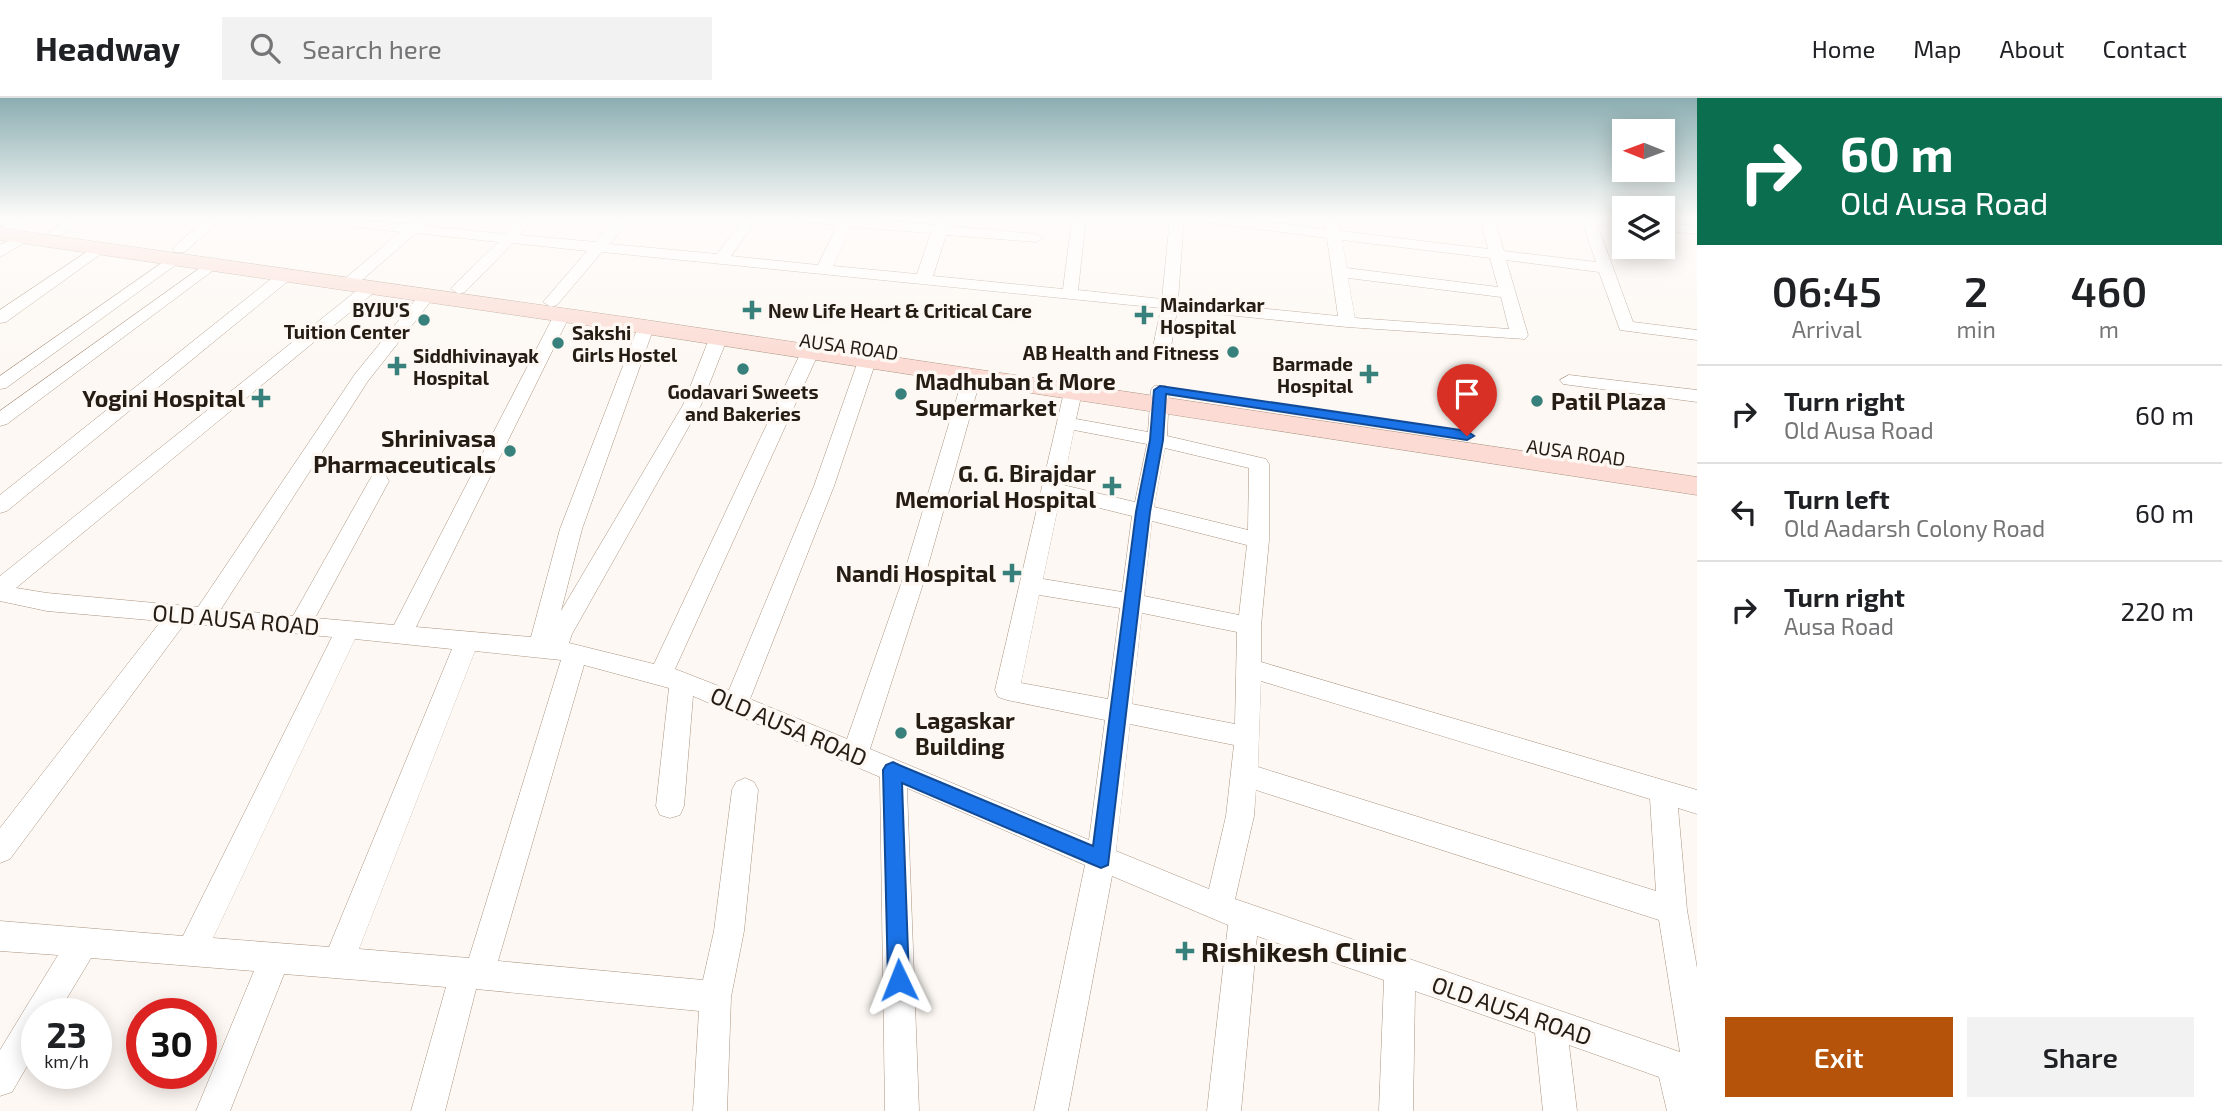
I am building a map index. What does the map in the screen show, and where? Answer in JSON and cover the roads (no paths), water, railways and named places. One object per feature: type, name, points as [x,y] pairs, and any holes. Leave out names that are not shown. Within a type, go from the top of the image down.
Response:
[{"type":"main road","points":[[229,265],[360,282],[427,296],[556,309],[646,327],[1073,392],[1159,397],[1697,486]]},
{"type":"main road","name":"AUSA ROAD","points":[[255,265],[360,282],[459,289],[556,309],[1159,397],[1697,471]]},
{"type":"street","points":[[0,318],[75,265]]},
{"type":"street","points":[[0,384],[161,265]]},
{"type":"street","points":[[0,420],[211,265]]},
{"type":"street","points":[[2,595],[377,265]]},
{"type":"street","points":[[459,289],[483,265]]},
{"type":"street","points":[[401,634],[556,309],[585,265]]},
{"type":"street","points":[[796,265],[1347,322],[1519,335],[1500,265]]},
{"type":"street","points":[[924,278],[928,265]]},
{"type":"street","points":[[1070,294],[1073,265]]},
{"type":"street","points":[[1162,347],[1170,304],[1173,265]]},
{"type":"street","points":[[1338,265],[1347,322]]},
{"type":"street","points":[[1582,265],[1605,268],[1626,326],[1697,335]]},
{"type":"street","points":[[1339,272],[1507,293]]},
{"type":"street","points":[[0,506],[287,274]]},
{"type":"street","points":[[0,849],[191,615],[361,378],[427,296]]},
{"type":"street","points":[[557,650],[571,529],[646,327]]},
{"type":"street","points":[[428,1111],[472,973],[560,633],[692,405],[718,338]]},
{"type":"street","points":[[670,807],[671,678],[810,352]]},
{"type":"street","points":[[736,704],[824,486],[867,361]]},
{"type":"street","points":[[855,754],[911,587],[972,377]]},
{"type":"street","points":[[1569,380],[1697,396]]},
{"type":"street","points":[[1073,392],[1007,690],[1248,737]]},
{"type":"street","points":[[1051,1111],[1101,858],[1143,512],[1157,440],[1159,397]]},
{"type":"street","points":[[1066,423],[1157,440],[1259,464],[1258,540],[1249,625],[1248,737],[1231,913],[1224,1111]]},
{"type":"street","points":[[300,625],[379,481]]},
{"type":"street","points":[[1051,489],[1258,540]]},
{"type":"street","points":[[1030,585],[1249,625]]},
{"type":"street","name":"OLD AUSA ROAD","points":[[2,595],[47,602],[557,650],[671,678],[1231,913],[1549,1023],[1689,1066]]},
{"type":"street","points":[[191,951],[348,629]]},
{"type":"street","points":[[338,963],[467,640]]},
{"type":"street","points":[[1248,668],[1697,802]]},
{"type":"street","points":[[893,770],[902,1111]]},
{"type":"street","points":[[1243,774],[1672,909]]},
{"type":"street","points":[[710,1111],[715,997],[729,930],[745,790]]},
{"type":"street","points":[[1663,791],[1672,909],[1689,1066],[1684,1111]]},
{"type":"street","points":[[0,936],[472,973],[715,997]]},
{"type":"street","points":[[49,998],[83,943]]},
{"type":"street","points":[[213,1111],[275,958]]},
{"type":"street","points":[[1395,1111],[1400,971]]},
{"type":"street","points":[[1549,1023],[1560,1111]]},
{"type":"street","points":[[0,1080],[21,1045]]},
{"type":"place","name":"New Life Heart & Critical Care","points":[[752,310]]},
{"type":"place","name":"Maindarkar Hospital","points":[[1144,315]]},
{"type":"place","name":"BYJU'S Tuition Center","points":[[424,320]]},
{"type":"place","name":"Sakshi Girls Hostel","points":[[558,343]]},
{"type":"place","name":"AB Health and Fitness","points":[[1233,352]]},
{"type":"place","name":"Siddhivinayak Hospital","points":[[397,366]]},
{"type":"place","name":"Godavari Sweets and Bakeries","points":[[743,369]]},
{"type":"place","name":"Barmade Hospital","points":[[1369,374]]},
{"type":"place","name":"Madhuban & More Supermarket","points":[[901,394]]},
{"type":"place","name":"Yogini Hospital","points":[[261,398]]},
{"type":"place","name":"Patil Plaza","points":[[1537,401]]},
{"type":"place","name":"Shrinivasa Pharmaceuticals","points":[[510,451]]},
{"type":"place","name":"G. G. Birajdar Memorial Hospital","points":[[1112,486]]},
{"type":"place","name":"Nandi Hospital","points":[[1012,573]]},
{"type":"place","name":"Lagaskar Building","points":[[901,733]]},
{"type":"place","name":"Rishikesh Clinic","points":[[1185,951]]}]
